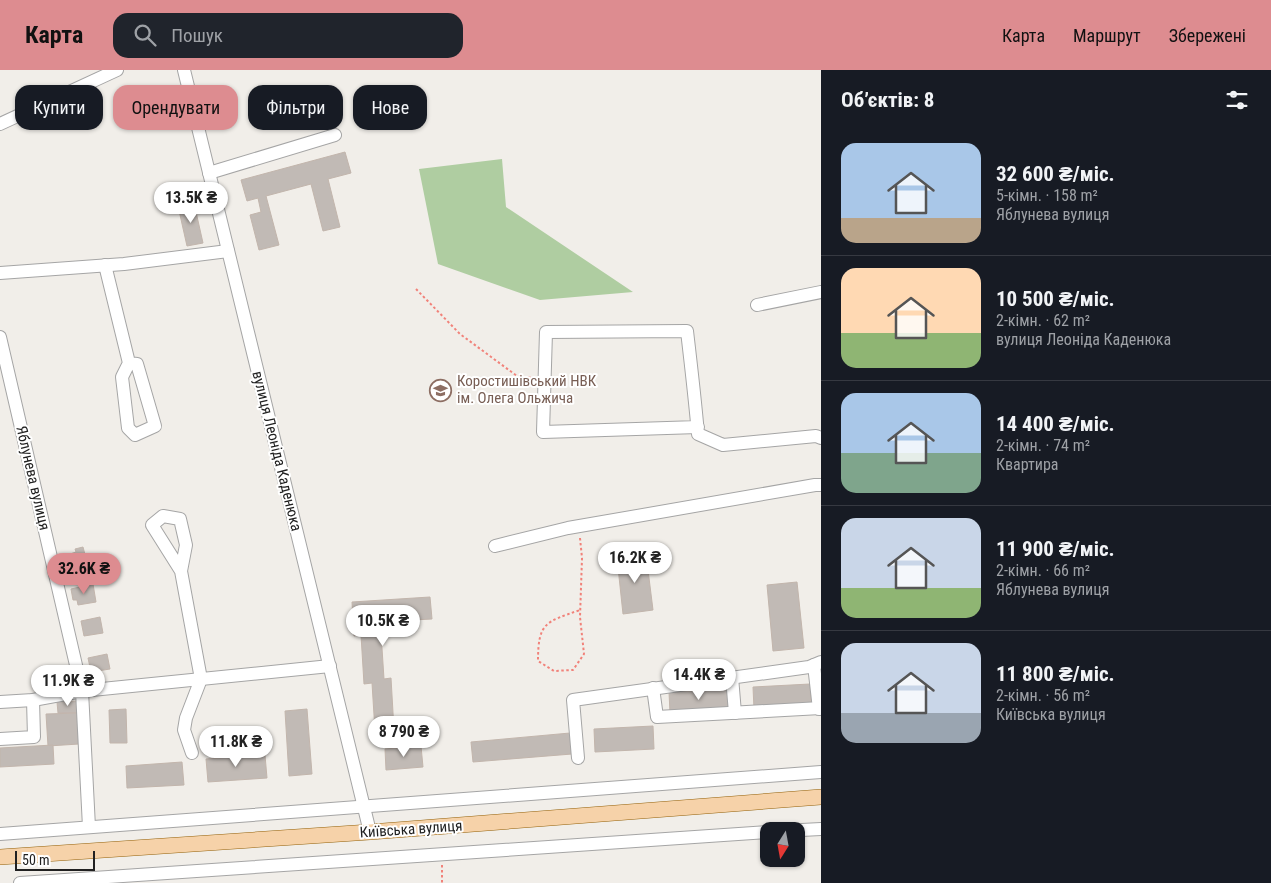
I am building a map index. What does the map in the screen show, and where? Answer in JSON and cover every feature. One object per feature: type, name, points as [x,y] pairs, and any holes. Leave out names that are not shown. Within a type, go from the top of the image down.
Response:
[{"type":"main road","name":"Київська вулиця","points":[[0,857],[370,832],[821,797]]},
{"type":"street","points":[[0,124],[117,70]]},
{"type":"street","name":"вулиця Леоніда Каденюка","points":[[184,70],[370,832]]},
{"type":"street","points":[[209,173],[335,135]]},
{"type":"street","points":[[0,273],[105,265],[228,251]]},
{"type":"street","points":[[105,265],[129,364],[122,376],[128,428],[135,435],[155,426],[137,364],[129,364]]},
{"type":"street","points":[[757,305],[821,292]]},
{"type":"street","points":[[698,427],[543,432],[546,332],[687,330],[698,427],[698,434],[723,445],[816,436],[821,438]]},
{"type":"street","name":"Яблунева вулиця","points":[[0,337],[82,691],[89,827]]},
{"type":"street","points":[[496,546],[579,526],[821,485]]},
{"type":"street","points":[[181,572],[201,679],[186,718],[184,730],[192,753]]},
{"type":"street","points":[[578,758],[573,700],[653,688],[809,667],[818,664],[820,709],[657,717],[653,688]]},
{"type":"street","points":[[0,702],[32,700],[82,691],[330,666]]},
{"type":"street","points":[[732,677],[735,713]]},
{"type":"street","points":[[0,739],[34,737],[32,700]]},
{"type":"street","points":[[0,834],[821,772]]},
{"type":"street","points":[[805,830],[821,829]]},
{"type":"street","points":[[20,883],[760,833]]},
{"type":"path","points":[[416,289],[460,334],[517,376],[544,380]]},
{"type":"path","points":[[579,526],[582,558],[580,610],[584,654],[573,670],[554,671],[538,661],[538,639],[545,625],[561,616],[580,610]]},
{"type":"path","points":[[441,853],[442,883]]},
{"type":"green space","points":[[502,159],[506,207],[633,292],[540,300],[438,264],[419,169]]},
{"type":"building","points":[[345,152],[351,173],[328,179],[340,227],[323,231],[311,184],[266,196],[279,245],[259,250],[250,215],[261,212],[258,198],[247,201],[241,180]]},
{"type":"building","points":[[194,203],[203,243],[187,246],[178,206]]},
{"type":"building","points":[[83,547],[87,562],[82,563],[83,567],[71,569],[67,555],[76,552],[75,549]]},
{"type":"building","points":[[646,554],[653,610],[623,614],[617,558]]},
{"type":"building","points":[[797,582],[804,648],[773,651],[767,585]]},
{"type":"building","points":[[93,584],[96,602],[78,605],[77,600],[73,600],[71,589]]},
{"type":"building","points":[[430,597],[432,619],[375,622],[376,633],[381,633],[384,679],[391,678],[394,730],[375,731],[372,683],[364,684],[361,635],[354,636],[352,602]]},
{"type":"building","points":[[100,617],[103,633],[84,636],[81,621]]},
{"type":"building","points":[[107,654],[110,669],[91,672],[88,658]]},
{"type":"building","points":[[810,684],[811,706],[754,709],[753,687]]},
{"type":"building","points":[[728,689],[729,711],[670,713],[669,692]]},
{"type":"building","points":[[78,701],[78,713],[58,713],[57,702]]},
{"type":"building","points":[[126,709],[127,743],[110,743],[109,710]]},
{"type":"building","points":[[307,709],[312,774],[289,776],[285,711]]},
{"type":"building","points":[[78,713],[79,744],[48,746],[46,714]]},
{"type":"building","points":[[653,726],[654,749],[595,752],[594,729]]},
{"type":"building","points":[[570,733],[572,754],[473,762],[471,742]]},
{"type":"building","points":[[53,745],[54,764],[0,767],[0,748]]},
{"type":"building","points":[[421,746],[423,767],[386,770],[385,749]]},
{"type":"building","points":[[265,755],[267,778],[208,782],[206,759]]},
{"type":"building","points":[[182,762],[184,785],[127,788],[126,766]]},
{"type":"place","name":"Коростишівський НВК ім. Олега Ольжича","points":[[441,390]]}]
